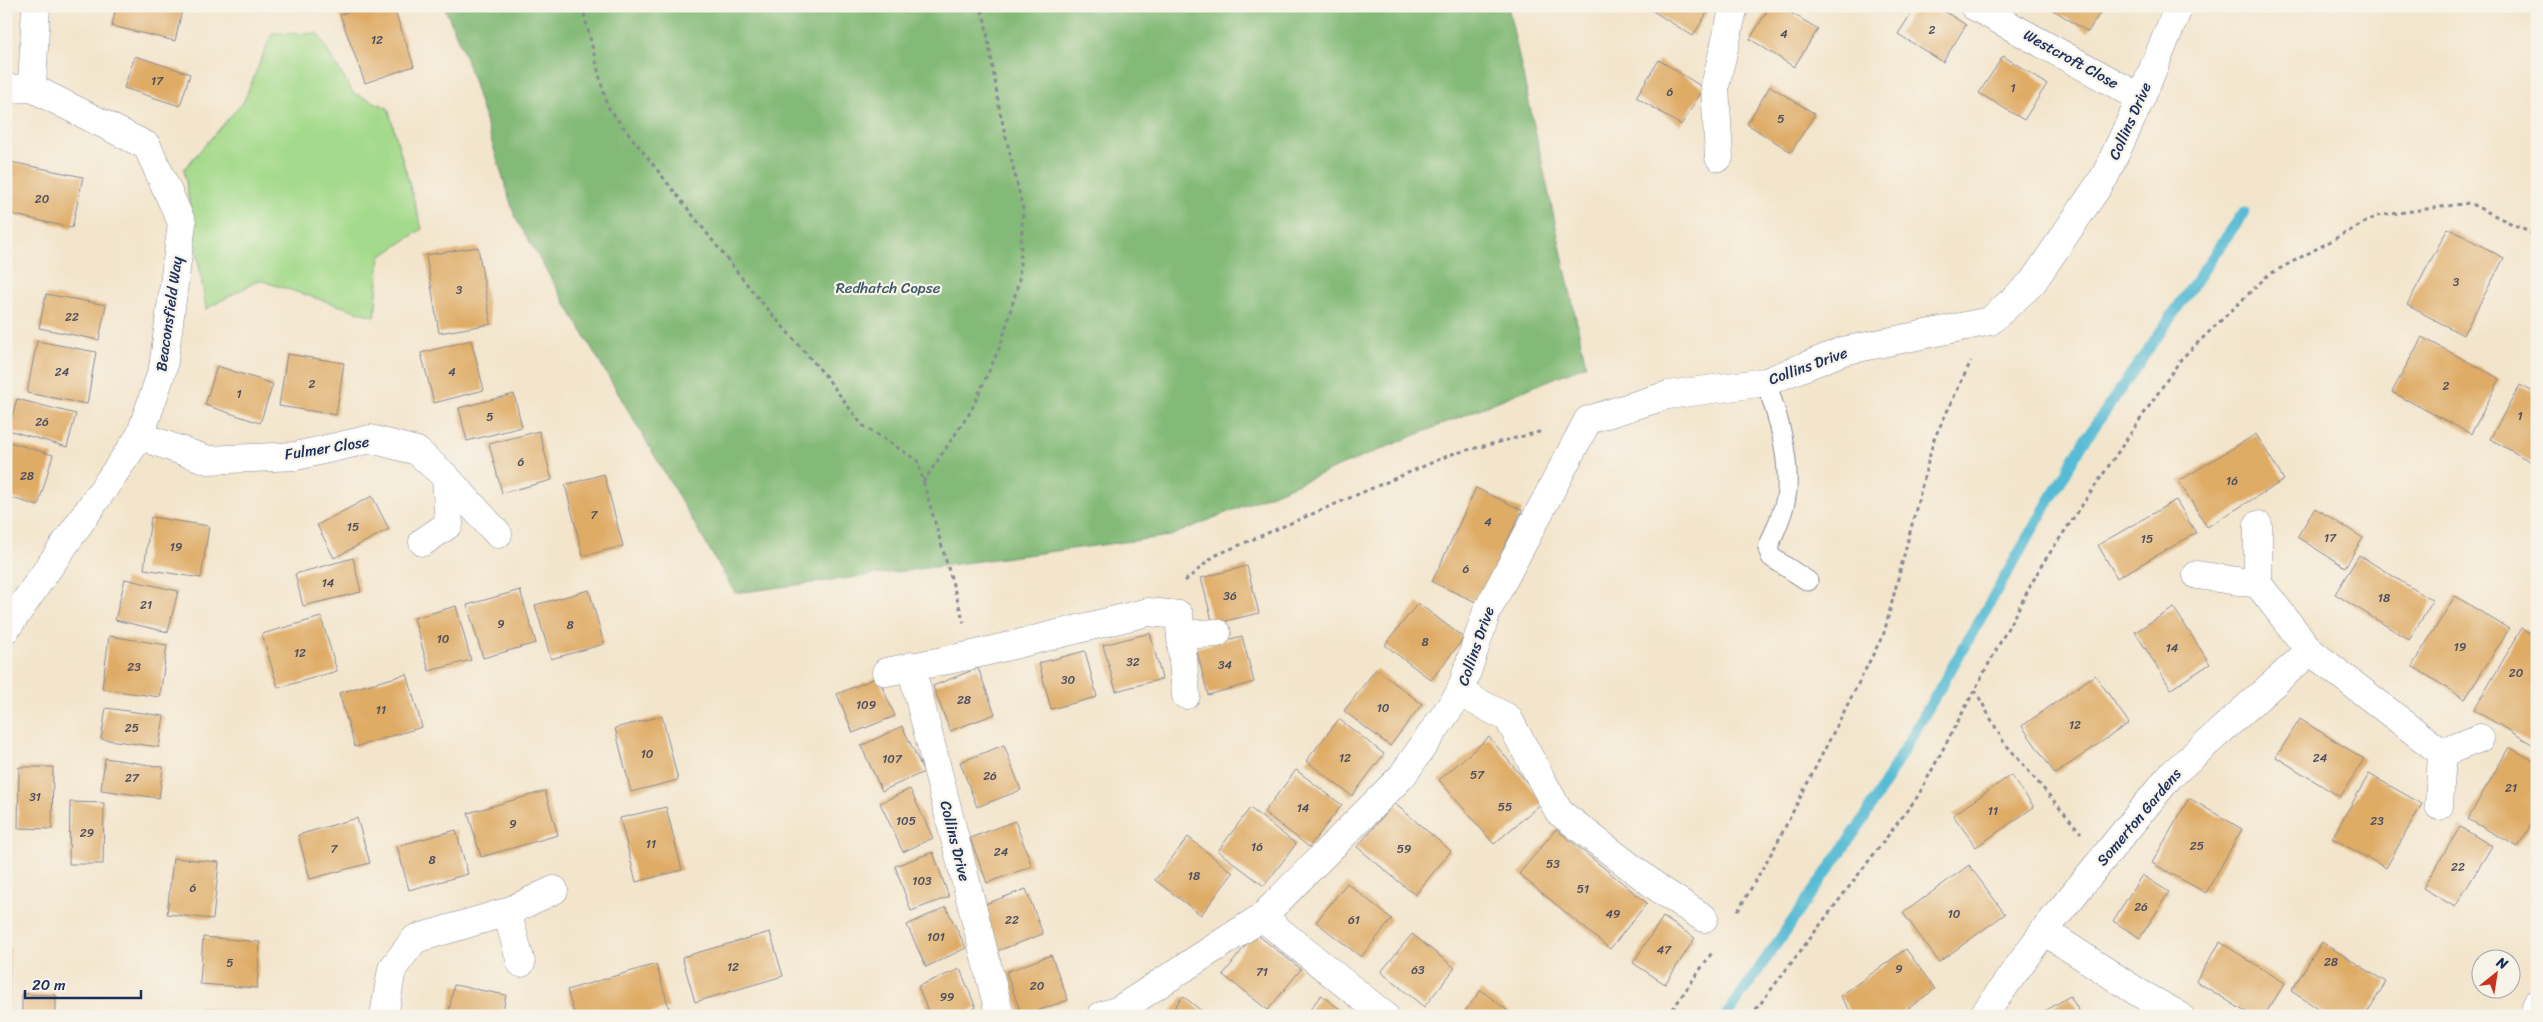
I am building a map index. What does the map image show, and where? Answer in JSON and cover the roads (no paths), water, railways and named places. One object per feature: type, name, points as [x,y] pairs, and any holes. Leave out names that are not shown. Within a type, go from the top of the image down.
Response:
[{"type":"street","points":[[19,88],[36,6]]},
{"type":"street","points":[[1718,157],[1715,86],[1734,6]]},
{"type":"street","name":"Westcroft Close","points":[[1974,6],[2141,98]]},
{"type":"street","name":"Collins Drive","points":[[1114,1014],[1262,917],[1402,776],[1460,693],[1487,611],[1588,420],[1668,395],[1766,382],[1843,351],[1990,321],[2032,283],[2105,176],[2141,98],[2179,6]]},
{"type":"street","name":"Beaconsfield Way","points":[[6,629],[140,436],[164,368],[182,223],[147,146],[19,88]]},
{"type":"street","name":"Fulmer Close","points":[[140,436],[208,460],[296,456],[371,439],[417,452],[446,477],[498,534]]},
{"type":"street","points":[[423,542],[449,524],[446,477]]},
{"type":"street","points":[[2258,525],[2258,584],[2310,651],[2442,753]]},
{"type":"street","points":[[2197,575],[2258,584]]},
{"type":"street","name":"Collins Drive","points":[[1000,1016],[898,669],[968,656],[1148,612],[1179,615],[1186,695]]},
{"type":"street","points":[[1181,635],[1218,633]]},
{"type":"street","name":"Somerton Gardens","points":[[1983,1016],[2044,931],[2169,777],[2310,651]]},
{"type":"street","name":"Collins Drive","points":[[1460,693],[1508,718],[1559,812],[1662,891],[1704,918]]},
{"type":"street","points":[[2442,753],[2480,738]]},
{"type":"street","points":[[2439,806],[2442,753]]},
{"type":"street","points":[[384,1016],[392,969],[415,939],[507,912],[554,890]]},
{"type":"street","points":[[507,912],[522,964]]},
{"type":"street","points":[[1262,917],[1385,1016]]},
{"type":"street","points":[[2044,931],[2139,993],[2180,1016]]},
{"type":"street","points":[[2534,1016],[2537,1004]]},
{"type":"lane","points":[[1766,382],[1783,441],[1787,490],[1778,525],[1768,548],[1772,557],[1808,581]]},
{"type":"waterway","points":[[1726,1016],[1863,820],[2083,443],[2244,212]]},
{"type":"park label","name":"Redhatch Copse","points":[[888,288]]}]
